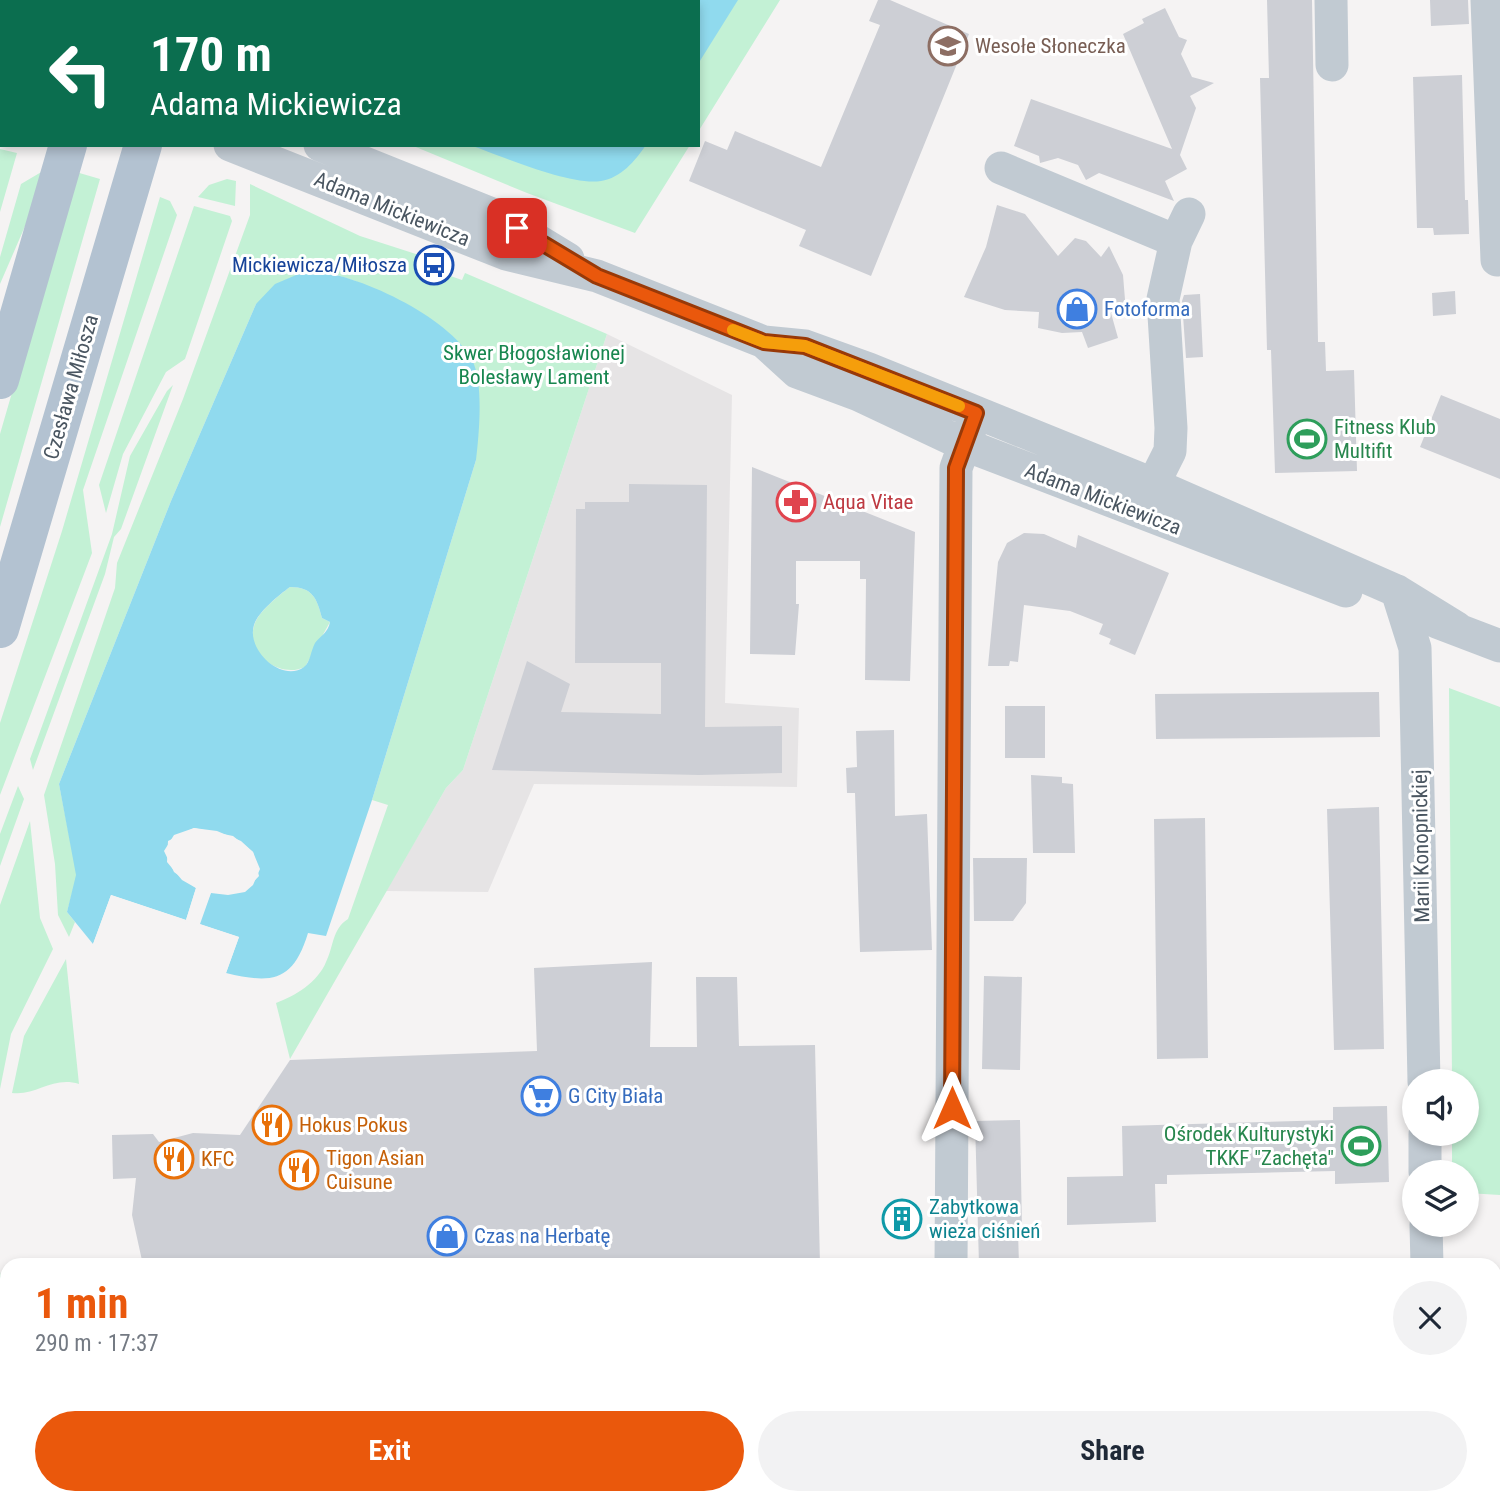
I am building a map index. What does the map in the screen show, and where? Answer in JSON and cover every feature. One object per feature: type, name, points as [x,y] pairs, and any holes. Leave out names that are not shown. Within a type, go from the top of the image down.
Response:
[{"type":"main road","points":[[0,380],[67,147]]},
{"type":"main road","name":"Czesława Miłosza","points":[[0,629],[142,147]]},
{"type":"street","points":[[1331,0],[1332,65]]},
{"type":"street","points":[[1487,0],[1497,260]]},
{"type":"street","name":"Adama Mickiewicza","points":[[235,147],[506,254],[597,276],[764,342],[805,346],[864,382],[930,411],[976,413],[1146,499],[1205,538],[1399,602]]},
{"type":"street","name":"Adama Mickiewicza","points":[[325,147],[497,216],[597,276]]},
{"type":"street","points":[[1001,168],[1182,228],[1163,299],[1170,450],[1146,499]]},
{"type":"street","name":"Adama Mickiewicza","points":[[930,411],[963,444],[1146,499],[1245,524],[1399,602],[1500,646]]},
{"type":"street","points":[[951,1258],[956,468],[976,413]]},
{"type":"street","points":[[1205,538],[1222,524],[1245,524]]},
{"type":"street","name":"Marii Konopnickiej","points":[[1399,602],[1415,648],[1424,1069]]},
{"type":"street","points":[[1426,1237],[1427,1258]]},
{"type":"shaded area","points":[[607,334],[732,395],[725,703],[799,708],[797,787],[534,784],[488,892],[386,891],[446,788],[463,770]]},
{"type":"green space","points":[[700,0],[780,0],[700,129]]},
{"type":"green space","points":[[416,147],[689,147],[635,233],[527,193]]},
{"type":"green space","points":[[0,149],[17,153],[0,212]]},
{"type":"green space","points":[[43,171],[32,210],[0,284],[0,257],[21,184]]},
{"type":"green space","points":[[76,172],[100,179],[0,527],[0,434]]},
{"type":"green space","points":[[227,179],[236,181],[235,206],[198,197],[209,185]]},
{"type":"green space","name":"Skwer Błogosławionej Bolesławy Lament","points":[[250,184],[360,236],[419,255],[416,264],[462,280],[465,273],[607,334],[463,770],[446,788],[290,1059],[276,1003],[312,982],[326,962],[336,933],[348,919],[388,805],[372,800],[476,460],[410,306],[355,281],[325,271],[256,304],[171,501],[59,784],[77,875],[67,912],[75,922],[69,937],[58,915],[55,864],[44,795],[115,588],[117,563],[183,399],[250,215]]},
{"type":"green space","points":[[160,197],[170,201],[177,215],[83,490],[92,553],[0,795],[0,723],[62,531]]},
{"type":"green space","points":[[194,206],[230,216],[232,221],[185,359],[166,372],[123,454],[106,513],[99,485]]},
{"type":"green space","points":[[173,385],[121,529],[114,537],[105,574],[33,770],[30,759],[112,534],[130,456]]},
{"type":"green space","points":[[290,587],[304,589],[313,595],[322,618],[330,622],[305,667],[285,670],[267,662],[255,646],[253,636],[259,616]]},
{"type":"green space","points":[[1449,688],[1500,707],[1500,1195],[1479,1194],[1479,1160],[1452,1160],[1452,1146],[1479,1146],[1479,1069],[1452,1069]]},
{"type":"green space","points":[[18,786],[24,799],[0,866],[0,834]]},
{"type":"green space","points":[[30,821],[40,918],[53,949],[11,1034],[0,1089],[0,905]]},
{"type":"green space","points":[[66,959],[79,1084],[61,1082],[29,1092],[12,1093],[24,1036]]},
{"type":"water","points":[[700,0],[738,0],[700,61]]},
{"type":"water","points":[[476,147],[644,147],[621,173],[601,181],[572,179]]},
{"type":"water","points":[[308,270],[328,273],[375,288],[423,313],[460,344],[472,360],[478,381],[480,409],[476,460],[372,800],[326,936],[308,933],[302,949],[288,970],[279,976],[256,978],[226,973],[239,937],[199,924],[211,892],[238,892],[259,876],[253,852],[233,836],[194,828],[168,841],[167,862],[182,880],[196,888],[186,920],[111,895],[93,944],[67,912],[76,875],[59,784],[171,501],[256,304],[275,284]],"holes":[[[290,587],[313,595],[322,618],[330,622],[315,643],[306,665],[295,671],[286,671],[276,667],[261,653],[255,644],[254,625],[275,599]]]},
{"type":"pier","points":[[194,828],[217,831],[241,841],[253,852],[260,869],[253,885],[245,892],[228,895],[211,893],[200,924],[239,937],[226,973],[223,973],[234,939],[198,927],[196,923],[208,890],[228,892],[243,888],[251,883],[257,869],[250,855],[239,844],[206,832],[179,836],[168,851],[177,870],[200,887],[188,922],[113,899],[97,945],[92,947],[111,895],[186,920],[196,888],[174,872],[164,851],[174,835]]},
{"type":"building","points":[[878,0],[890,0],[969,34],[871,276],[799,246],[806,230],[689,181],[705,141],[727,150],[735,131],[821,167],[880,25],[869,21]]},
{"type":"building","points":[[1267,0],[1312,0],[1318,342],[1325,342],[1326,371],[1354,370],[1357,471],[1275,473],[1271,350],[1267,350],[1260,78],[1269,78]]},
{"type":"building","points":[[1430,0],[1468,0],[1469,24],[1431,26]]},
{"type":"building","points":[[1165,8],[1179,37],[1187,40],[1181,54],[1192,77],[1214,83],[1190,96],[1196,108],[1180,155],[1187,169],[1165,181],[1174,201],[1099,173],[1086,180],[1078,165],[1058,158],[1040,163],[1039,156],[1014,146],[1031,99],[1172,149],[1123,34],[1144,23],[1142,19]]},
{"type":"building","points":[[1462,75],[1465,200],[1468,200],[1469,234],[1434,235],[1433,228],[1417,228],[1413,77]]},
{"type":"building","points":[[997,205],[1025,214],[1058,256],[1075,238],[1086,241],[1101,257],[1109,246],[1123,275],[1126,312],[1111,313],[1118,338],[1088,348],[1082,332],[1062,333],[1038,328],[1039,312],[1005,310],[964,297],[986,247]]},
{"type":"building","points":[[1455,291],[1456,314],[1433,316],[1432,293]]},
{"type":"building","points":[[1200,294],[1203,357],[1186,358],[1182,301],[1184,295]]},
{"type":"building","points":[[1441,395],[1500,419],[1500,479],[1420,447]]},
{"type":"building","points":[[752,467],[915,532],[910,681],[865,680],[866,579],[860,579],[860,561],[796,561],[796,604],[799,604],[795,655],[750,654]]},
{"type":"building","points":[[629,484],[707,485],[705,727],[782,726],[782,773],[699,775],[492,770],[527,661],[570,684],[561,712],[661,714],[661,663],[575,663],[576,509],[585,509],[585,502],[629,502]]},
{"type":"building","points":[[1024,533],[1044,534],[1076,548],[1078,535],[1169,573],[1135,655],[1109,644],[1111,639],[1099,634],[1103,624],[1070,611],[1024,605],[1018,662],[1010,661],[1009,666],[988,666],[998,562],[1007,543]]},
{"type":"building","points":[[1379,692],[1380,737],[1156,739],[1155,694]]},
{"type":"building","points":[[1005,706],[1045,706],[1045,758],[1005,758]]},
{"type":"building","points":[[894,730],[895,816],[927,814],[932,950],[860,952],[855,793],[847,793],[846,768],[857,767],[856,731]]},
{"type":"building","points":[[1031,775],[1062,777],[1062,783],[1073,784],[1075,853],[1033,853]]},
{"type":"building","points":[[1379,807],[1384,1049],[1334,1050],[1327,809]]},
{"type":"building","points":[[1205,818],[1208,1058],[1157,1059],[1154,819]]},
{"type":"building","points":[[973,858],[1027,858],[1026,903],[1013,921],[974,921]]},
{"type":"building","name":"G City Biała","points":[[652,962],[650,1047],[697,1047],[696,977],[737,977],[739,1046],[815,1045],[820,1258],[141,1258],[132,1215],[136,1178],[113,1179],[112,1135],[153,1134],[159,1142],[193,1133],[240,1135],[290,1060],[537,1051],[534,968]]},
{"type":"building","points":[[984,976],[1022,977],[1020,1070],[982,1069]]},
{"type":"building","points":[[1387,1106],[1389,1182],[1335,1184],[1335,1171],[1167,1175],[1167,1184],[1155,1184],[1156,1222],[1067,1225],[1067,1177],[1123,1176],[1122,1126],[1333,1120],[1333,1107]]},
{"type":"building","points":[[1020,1120],[1022,1231],[1018,1231],[1019,1258],[979,1258],[975,1121]]},
{"type":"building","name":"Zabytkowa wieża ciśnień","points":[[902,1202],[914,1206],[918,1218],[914,1230],[902,1234],[890,1230],[886,1218],[890,1206]]},
{"type":"slow traffic","points":[[733,330],[764,342],[805,346],[870,369],[959,406]]},
{"type":"place","name":"Wesołe Słoneczka","points":[[948,46]]},
{"type":"place","name":"Mickiewicza/Miłosza","points":[[434,265]]},
{"type":"place","name":"Fotoforma","points":[[1077,309]]},
{"type":"place","name":"Fitness Klub Multifit","points":[[1307,439]]},
{"type":"place","name":"Aqua Vitae","points":[[796,502]]},
{"type":"place","name":"G City Biała","points":[[541,1096]]},
{"type":"place","name":"Hokus Pokus","points":[[272,1125]]},
{"type":"place","name":"Ośrodek Kulturystyki TKKF \"Zachęta\"","points":[[1361,1146]]},
{"type":"place","name":"KFC","points":[[174,1159]]},
{"type":"place","name":"Tigon Asian Cuisune","points":[[299,1170]]},
{"type":"place","name":"Zabytkowa wieża ciśnień","points":[[902,1219]]},
{"type":"place","name":"Czas na Herbatę","points":[[447,1236]]},
{"type":"route","points":[[517,228],[597,276],[764,342],[805,346],[870,369],[976,413],[956,468],[952,1108]]}]
